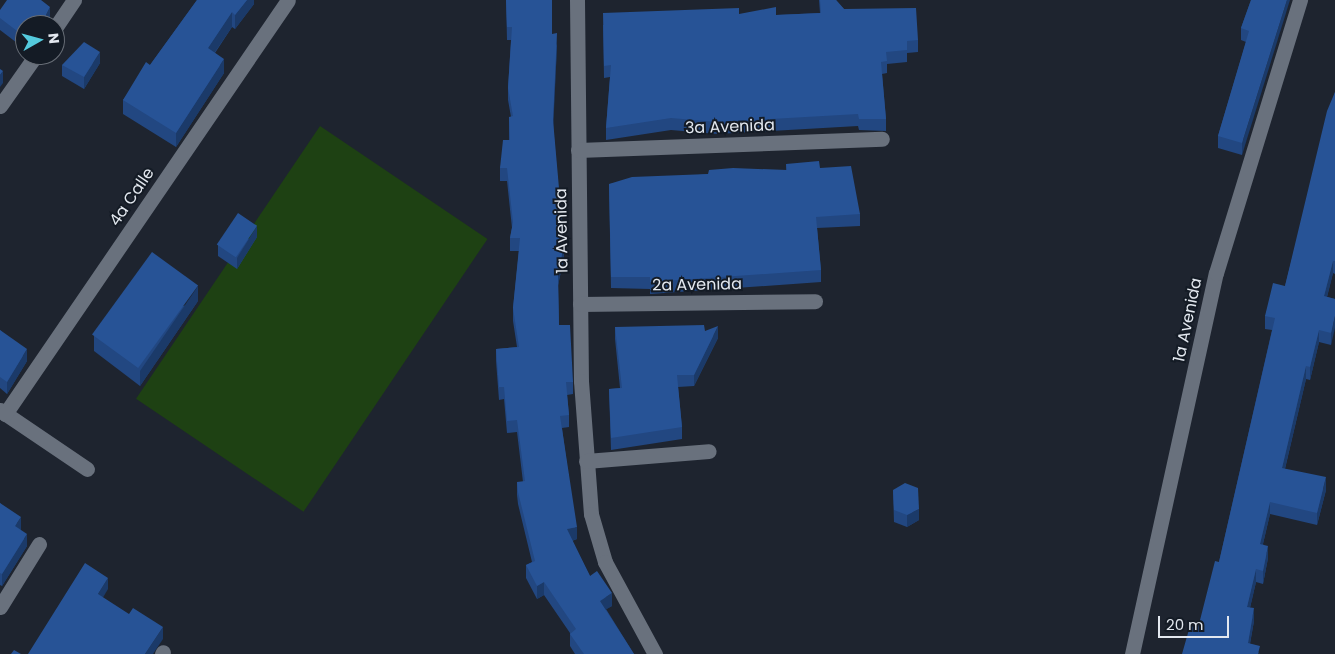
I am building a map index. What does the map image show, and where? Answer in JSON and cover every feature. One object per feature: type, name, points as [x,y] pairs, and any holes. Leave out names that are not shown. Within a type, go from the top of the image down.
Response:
[{"type":"street","points":[[64,15],[74,0]]},
{"type":"street","name":"4a Calle","points":[[3,412],[288,0]]},
{"type":"street","name":"1a Avenida","points":[[577,0],[580,304],[586,461],[591,514],[606,562],[654,654]]},
{"type":"street","name":"1a Avenida","points":[[1132,654],[1216,273],[1300,0]]},
{"type":"street","points":[[0,106],[29,65]]},
{"type":"street","name":"3a Avenida","points":[[578,150],[882,139]]},
{"type":"street","name":"2a Avenida","points":[[580,304],[815,301]]},
{"type":"street","points":[[3,412],[87,469]]},
{"type":"street","points":[[586,461],[709,451]]},
{"type":"street","points":[[1,604],[40,544]]},
{"type":"green space","points":[[320,126],[487,239],[303,512],[136,399]]},
{"type":"building","points":[[7,0],[41,0],[50,7],[46,15],[15,15],[15,29],[0,18],[0,10]]},
{"type":"building","points":[[197,0],[247,0],[235,15],[232,12],[208,48],[224,59],[176,133],[123,100],[146,62],[150,65]]},
{"type":"building","points":[[506,0],[552,0],[552,34],[557,33],[553,120],[564,245],[558,273],[559,325],[570,325],[573,382],[566,382],[569,415],[560,416],[577,527],[567,529],[590,576],[597,571],[612,593],[600,601],[634,654],[584,654],[570,634],[576,629],[544,582],[537,586],[526,565],[535,561],[518,492],[517,482],[525,481],[517,420],[507,421],[504,387],[499,387],[496,349],[519,347],[513,308],[520,238],[510,238],[513,222],[507,168],[500,168],[503,140],[510,140],[509,117],[513,116],[508,88],[512,27],[507,27]]},
{"type":"building","points":[[820,0],[836,0],[844,9],[916,8],[918,40],[907,41],[907,50],[886,52],[887,61],[881,62],[886,119],[859,119],[858,114],[717,122],[671,118],[606,128],[611,65],[604,66],[603,13],[739,8],[739,14],[776,7],[776,15],[821,13]]},
{"type":"building","points":[[1251,0],[1287,0],[1242,143],[1218,136],[1249,31],[1241,28]]},
{"type":"building","points":[[84,42],[100,52],[84,77],[62,65],[65,65],[65,62]]},
{"type":"building","points":[[1335,92],[1335,261],[1333,261],[1324,296],[1335,299],[1335,316],[1331,333],[1319,330],[1310,367],[1306,366],[1282,468],[1326,477],[1317,513],[1270,502],[1260,544],[1268,546],[1263,571],[1256,569],[1247,607],[1254,608],[1248,643],[1260,646],[1258,654],[1182,654],[1190,626],[1198,628],[1215,561],[1219,562],[1275,318],[1265,316],[1273,283],[1285,286],[1327,111]]},
{"type":"building","points":[[819,161],[820,168],[851,166],[860,214],[816,217],[821,270],[650,282],[650,277],[611,277],[609,184],[632,177],[708,174],[709,170],[733,168],[787,170],[786,164]]},
{"type":"building","points":[[238,213],[257,226],[236,257],[217,245]]},
{"type":"building","points":[[152,252],[198,286],[138,368],[92,335]]},
{"type":"building","points":[[704,325],[705,331],[718,326],[694,375],[677,375],[682,427],[611,438],[609,389],[622,388],[615,327]]},
{"type":"building","points":[[0,330],[27,349],[7,382],[0,377]]},
{"type":"building","points":[[905,483],[918,488],[919,509],[907,515],[894,510],[893,490]]},
{"type":"building","points":[[0,503],[21,517],[15,526],[27,534],[2,574],[0,573]]},
{"type":"building","points":[[85,563],[108,578],[98,594],[129,614],[133,608],[163,627],[145,654],[28,654]]},
{"type":"building","points":[[14,650],[21,654],[11,654]]}]
